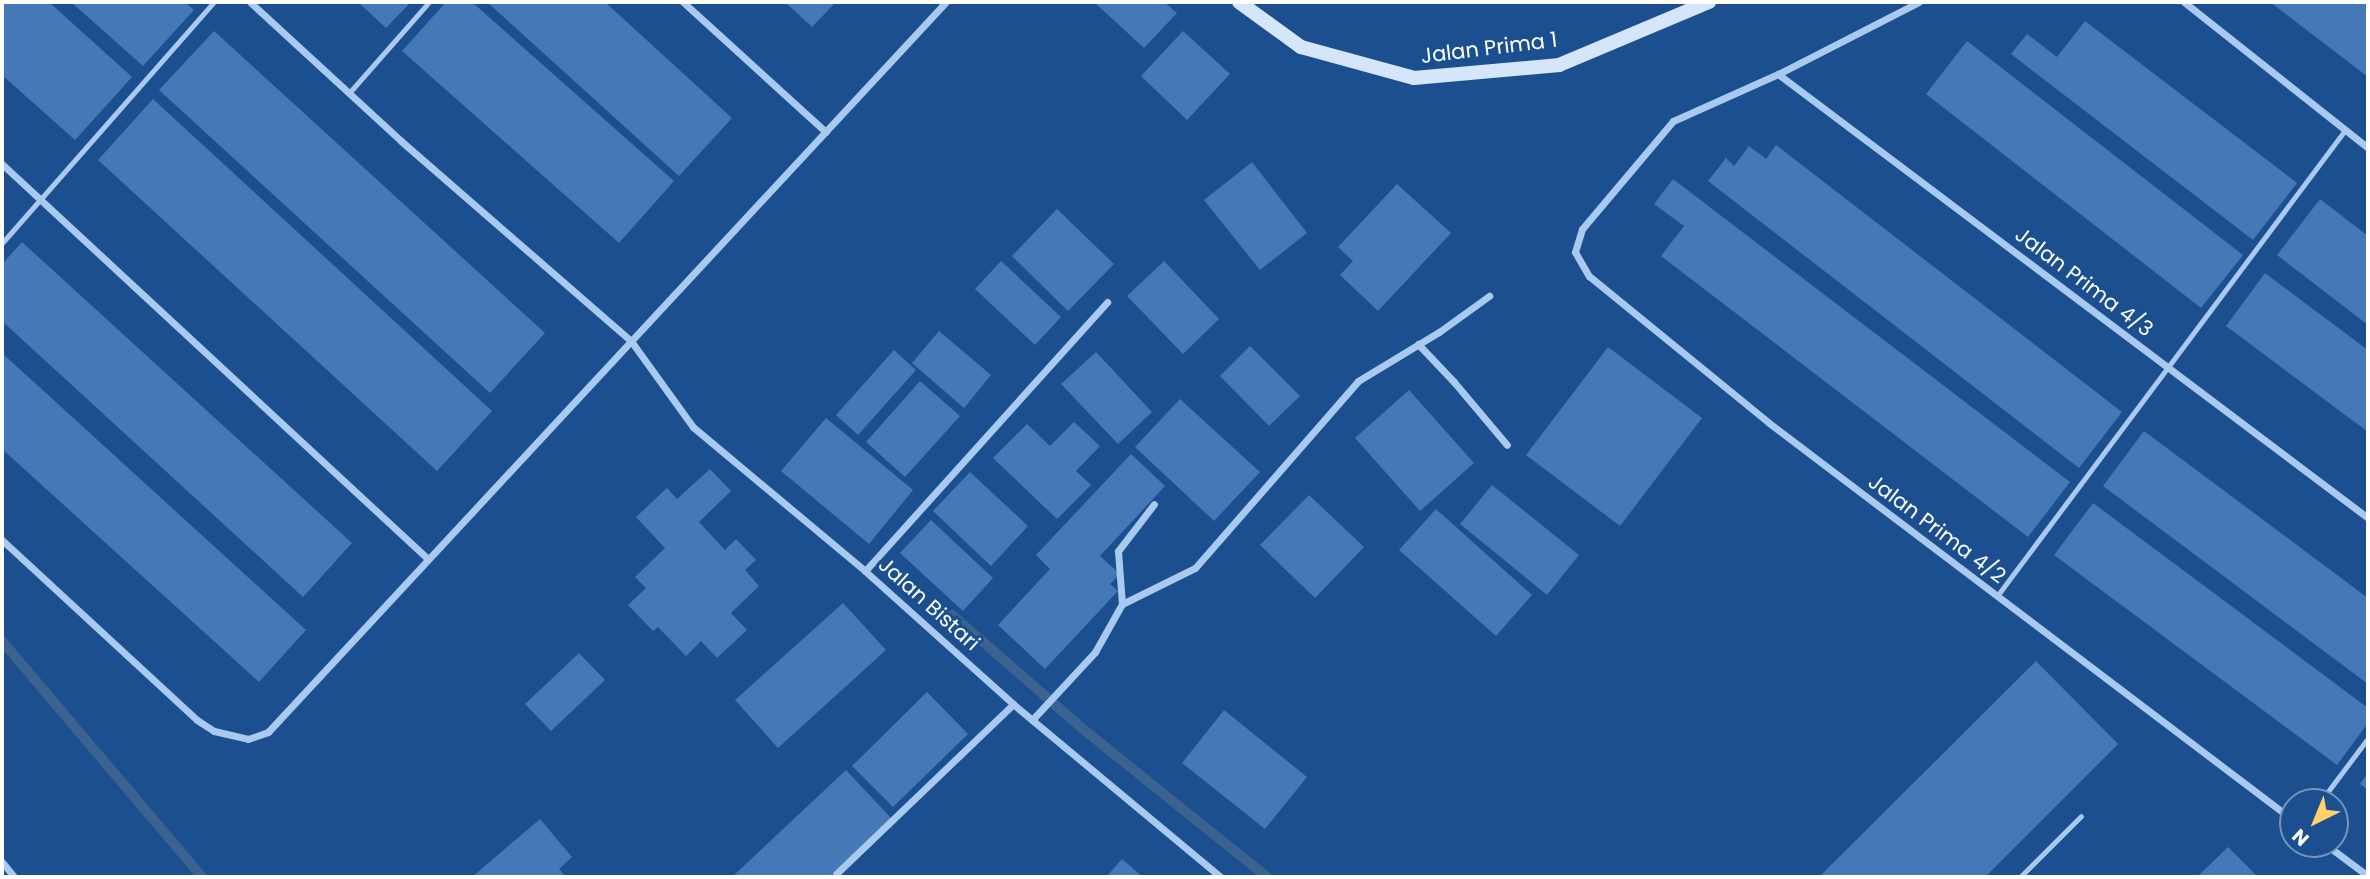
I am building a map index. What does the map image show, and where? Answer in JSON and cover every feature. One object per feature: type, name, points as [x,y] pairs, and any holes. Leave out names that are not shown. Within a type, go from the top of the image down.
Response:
[{"type":"street","name":"Jalan Bistari","points":[[250,2],[349,93],[631,341],[693,427],[866,571],[1013,704],[1221,877]]},
{"type":"street","points":[[683,2],[826,132]]},
{"type":"street","points":[[2,540],[197,720],[214,732],[248,739],[268,732],[946,2]]},
{"type":"street","name":"Jalan Prima 1","points":[[1239,2],[1301,47],[1414,78],[1559,65],[1709,2]]},
{"type":"street","points":[[1778,74],[1919,2]]},
{"type":"street","points":[[2184,2],[2368,148]]},
{"type":"street","name":"Jalan Prima 4/2","points":[[1778,74],[1673,121],[1582,229],[1575,251],[1589,276],[1769,423],[2279,809]]},
{"type":"street","name":"Jalan Prima 4/3","points":[[1778,74],[2368,518]]},
{"type":"street","points":[[2,164],[428,559]]},
{"type":"street","points":[[1122,604],[1195,568],[1358,381],[1489,296]]},
{"type":"street","points":[[866,571],[1107,302]]},
{"type":"street","points":[[1418,344],[1507,445]]},
{"type":"street","points":[[1032,720],[1095,652],[1122,604],[1118,551],[1154,504]]},
{"type":"street","points":[[836,874],[1013,704]]},
{"type":"street","points":[[2344,858],[2368,876]]},
{"type":"street","points":[[2,862],[14,877]]},
{"type":"lane","points":[[2,243],[214,2]]},
{"type":"lane","points":[[349,93],[429,2]]},
{"type":"lane","points":[[1997,596],[2345,130]]},
{"type":"lane","points":[[2330,788],[2368,737]]},
{"type":"lane","points":[[2020,877],[2081,816]]},
{"type":"building","points":[[2,2],[49,2],[132,77],[75,140],[2,75]]},
{"type":"building","points":[[71,2],[185,2],[194,10],[143,66]]},
{"type":"building","points":[[358,2],[411,2],[386,28]]},
{"type":"building","points":[[446,2],[472,2],[674,181],[619,243],[402,51]]},
{"type":"building","points":[[487,2],[605,2],[732,118],[679,176]]},
{"type":"building","points":[[785,2],[836,2],[812,27]]},
{"type":"building","points":[[1094,2],[1164,2],[1177,13],[1144,48]]},
{"type":"building","points":[[2270,2],[2368,2],[2368,77],[2300,25]]},
{"type":"building","points":[[2085,21],[2297,183],[2253,240],[2011,54],[2027,34],[2057,57]]},
{"type":"building","points":[[214,31],[545,333],[490,393],[159,90]]},
{"type":"building","points":[[1183,31],[1230,74],[1187,120],[1141,76]]},
{"type":"building","points":[[1967,41],[2243,255],[2201,308],[1926,94]]},
{"type":"building","points":[[153,99],[492,411],[437,471],[98,160]]},
{"type":"building","points":[[1776,145],[2122,412],[2079,468],[1708,181],[1726,158],[1734,166],[1749,146],[1766,159]]},
{"type":"building","points":[[1252,162],[1307,233],[1260,270],[1204,200]]},
{"type":"building","points":[[1673,179],[2070,482],[2028,537],[1661,256],[1684,226],[1654,204]]},
{"type":"building","points":[[1397,184],[1451,233],[1378,311],[1340,275],[1353,261],[1338,247]]},
{"type":"building","points":[[2320,199],[2368,236],[2368,325],[2277,255]]},
{"type":"building","points":[[1057,209],[1114,264],[1068,311],[1012,256]]},
{"type":"building","points":[[22,242],[352,543],[303,597],[2,321],[2,264]]},
{"type":"building","points":[[1001,261],[1061,317],[1035,345],[975,289]]},
{"type":"building","points":[[1164,261],[1219,319],[1183,354],[1127,296]]},
{"type":"building","points":[[2265,273],[2368,350],[2368,432],[2226,326]]},
{"type":"building","points":[[939,331],[991,375],[964,408],[912,363]]},
{"type":"building","points":[[1250,346],[1300,396],[1269,426],[1220,376]]},
{"type":"building","points":[[1608,347],[1702,418],[1620,526],[1526,455]]},
{"type":"building","points":[[894,350],[916,370],[858,435],[836,415]]},
{"type":"building","points":[[1096,352],[1152,412],[1118,444],[1061,384]]},
{"type":"building","points":[[2,353],[306,630],[259,682],[2,449]]},
{"type":"building","points":[[920,381],[960,416],[905,477],[866,442]]},
{"type":"building","points":[[1409,390],[1474,463],[1420,511],[1355,438]]},
{"type":"building","points":[[1180,399],[1260,472],[1214,521],[1135,447]]},
{"type":"building","points":[[826,418],[913,490],[869,544],[781,471]]},
{"type":"building","points":[[1074,422],[1100,446],[1076,471],[1091,485],[1057,519],[993,458],[1027,424],[1050,446]]},
{"type":"building","points":[[2144,431],[2368,598],[2368,684],[2103,486]]},
{"type":"building","points":[[1131,454],[1165,486],[1100,556],[1120,574],[1110,584],[1118,591],[1045,669],[998,625],[1050,569],[1036,555]]},
{"type":"building","points":[[710,469],[731,491],[699,522],[725,550],[736,539],[756,560],[745,570],[759,586],[731,613],[747,630],[717,658],[701,641],[686,656],[658,627],[653,631],[628,605],[646,588],[635,577],[665,548],[636,517],[667,488],[677,499]]},
{"type":"building","points":[[970,472],[1028,526],[991,566],[933,511]]},
{"type":"building","points":[[1492,485],[1579,555],[1547,595],[1460,524]]},
{"type":"building","points":[[1309,495],[1364,547],[1315,598],[1260,545]]},
{"type":"building","points":[[2093,503],[2368,708],[2368,723],[2337,765],[2054,555]]},
{"type":"building","points":[[1436,509],[1532,595],[1496,636],[1399,550]]},
{"type":"building","points":[[931,520],[993,578],[963,611],[900,553]]},
{"type":"building","points":[[843,603],[886,650],[778,748],[735,700]]},
{"type":"building","points":[[579,653],[605,680],[551,731],[525,704]]},
{"type":"building","points":[[2036,661],[2118,744],[1985,877],[1819,877]]},
{"type":"building","points":[[927,692],[968,734],[893,807],[852,766]]},
{"type":"building","points":[[1224,710],[1307,777],[1265,829],[1182,763]]},
{"type":"building","points":[[846,770],[892,819],[829,877],[732,877]]},
{"type":"building","points":[[2368,773],[2368,790],[2360,784]]},
{"type":"building","points":[[540,819],[572,857],[559,869],[566,877],[472,877]]},
{"type":"building","points":[[2228,847],[2258,877],[2197,877]]},
{"type":"building","points":[[1122,859],[1143,877],[1106,877]]},
{"type":"waterway","points":[[952,615],[1083,729],[1267,877]]},
{"type":"waterway","points":[[2,641],[202,877]]}]
